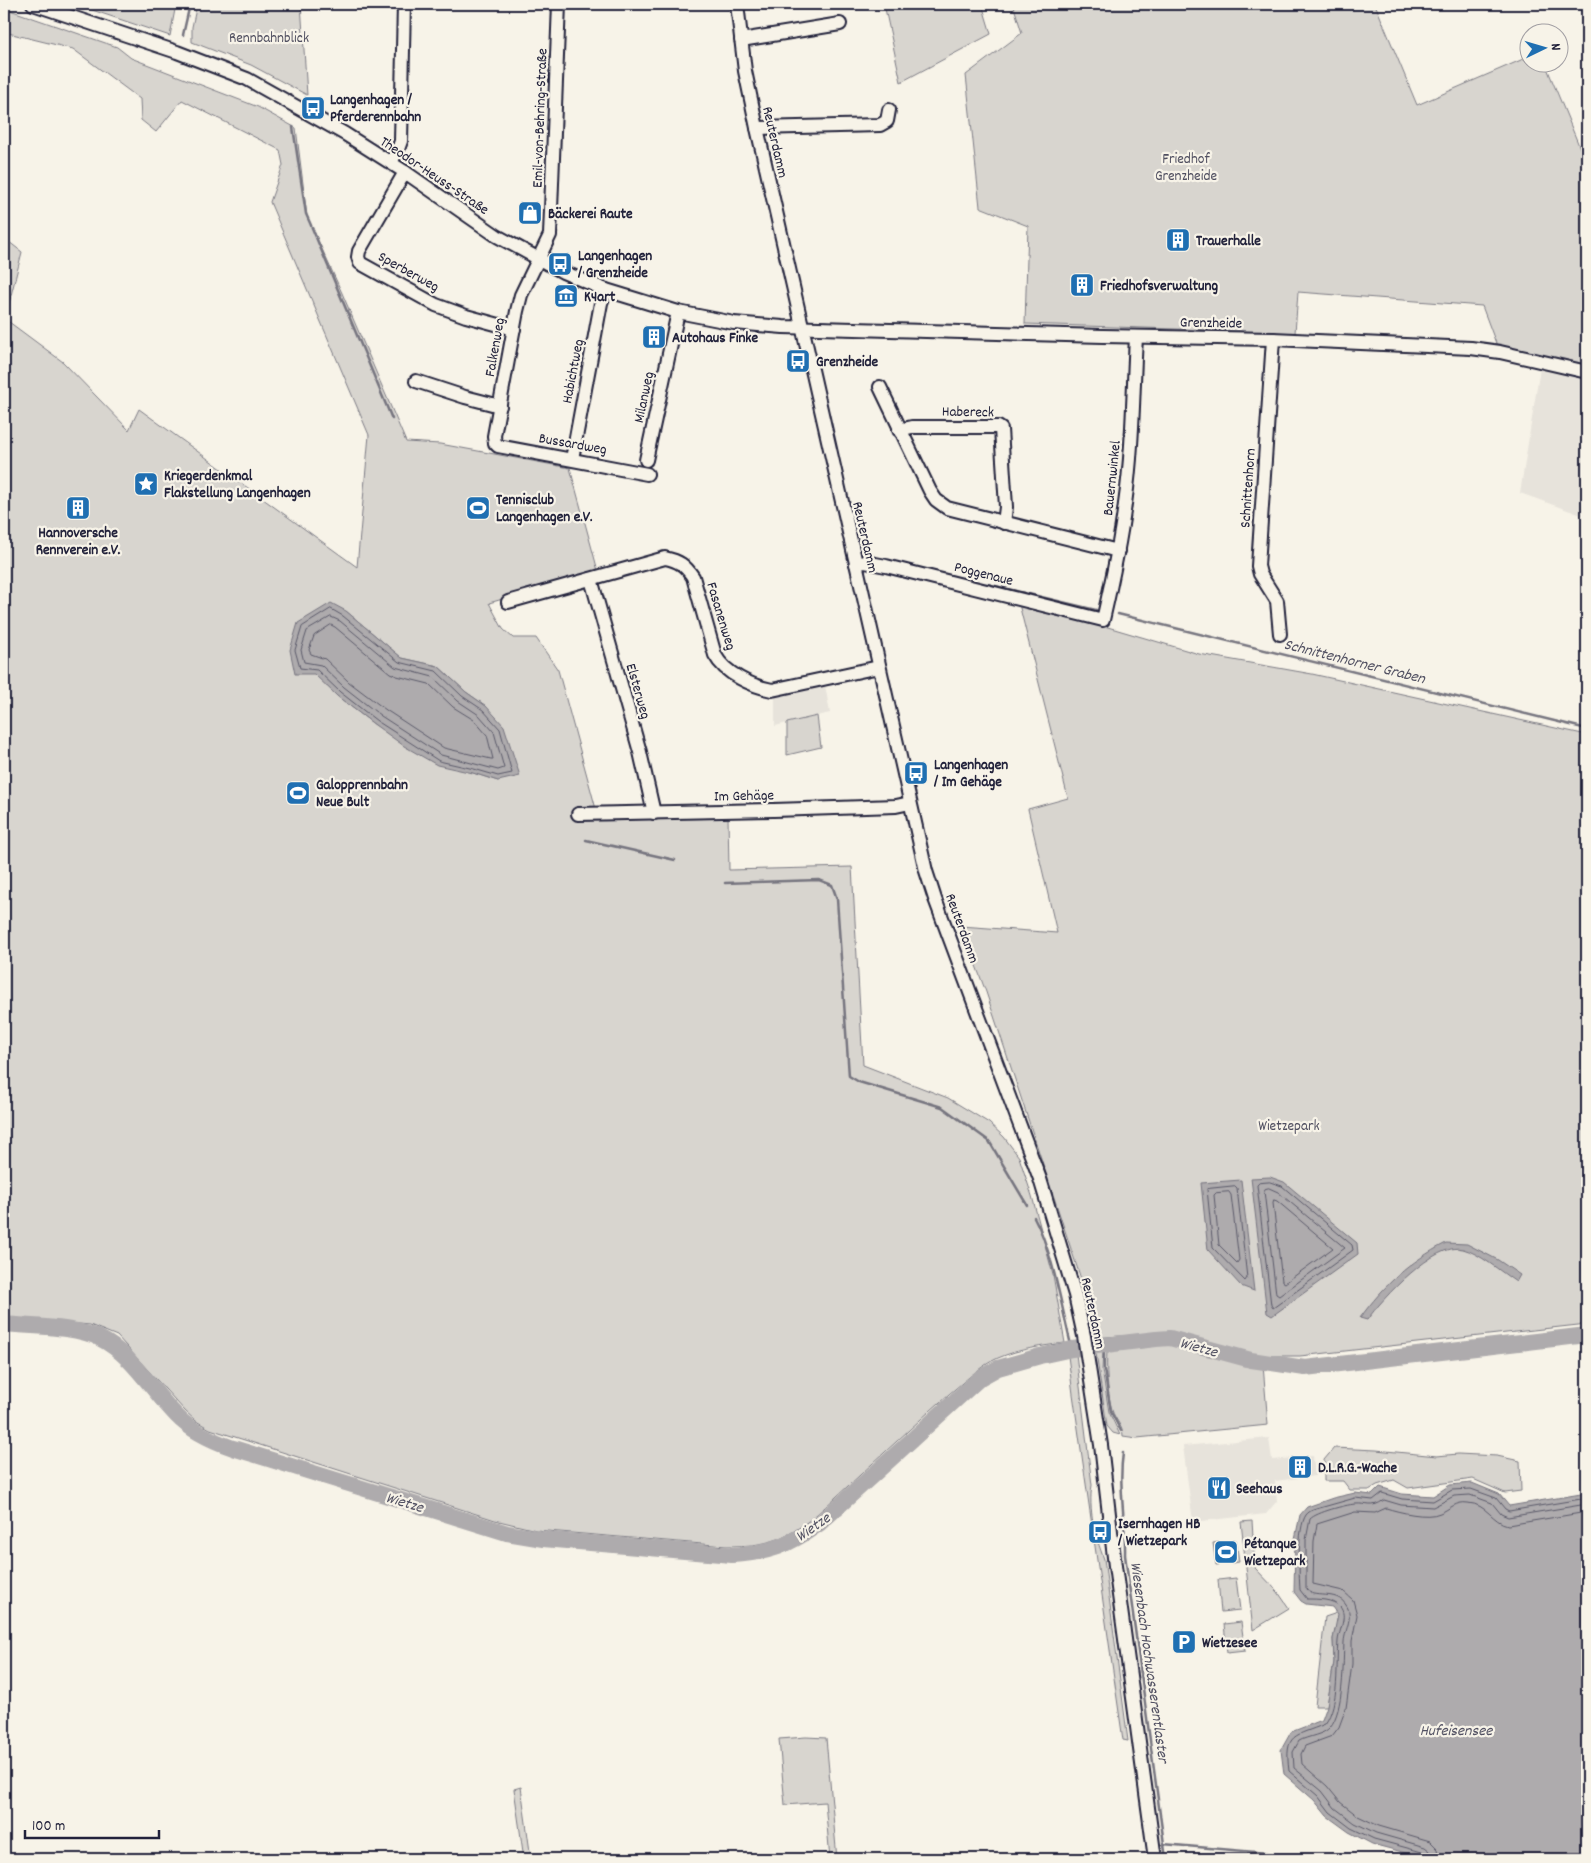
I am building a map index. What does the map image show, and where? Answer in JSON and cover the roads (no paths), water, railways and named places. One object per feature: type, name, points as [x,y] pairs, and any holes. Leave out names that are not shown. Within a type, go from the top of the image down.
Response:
[{"type":"street","name":"Theodor-Heuss-Straße","points":[[33,4],[177,52],[247,79],[320,119],[391,162],[497,236],[539,260],[606,290],[678,312],[734,323],[801,327]]},
{"type":"street","points":[[391,162],[401,141],[404,4]]},
{"type":"street","name":"Emil-von-Behring-Straße","points":[[539,260],[550,235],[559,4]]},
{"type":"street","name":"Reuterdamm","points":[[737,4],[741,40],[757,128],[801,327],[910,803],[935,899],[1040,1179],[1075,1295],[1088,1361],[1155,1859]]},
{"type":"street","points":[[741,40],[840,24]]},
{"type":"street","points":[[757,128],[880,125],[887,121],[889,110]]},
{"type":"street","name":"Sperberweg","points":[[406,172],[359,251],[358,258],[360,263],[436,305],[466,316],[514,329]]},
{"type":"street","name":"Falkenweg","points":[[495,443],[494,436],[521,295],[539,260]]},
{"type":"street","name":"Habichtweg","points":[[572,460],[601,303],[606,290]]},
{"type":"street","name":"Milanweg","points":[[646,460],[678,312]]},
{"type":"street","name":"Grenzheide","points":[[801,327],[1273,339],[1471,348],[1500,352],[1587,372]]},
{"type":"street","name":"Bauernwinkel","points":[[1103,620],[1126,504],[1136,337]]},
{"type":"street","name":"Schnittenhorn","points":[[1273,339],[1258,566],[1260,574],[1277,601],[1280,634]]},
{"type":"street","points":[[416,381],[500,406]]},
{"type":"street","points":[[880,387],[930,491],[936,500],[947,508],[1118,552]]},
{"type":"street","name":"Habereck","points":[[900,430],[912,427],[998,427],[1002,429],[1006,508],[1004,523]]},
{"type":"street","name":"Bussardweg","points":[[495,443],[498,446],[647,474]]},
{"type":"street","name":"Fasanenweg","points":[[508,602],[662,558],[677,560],[686,567],[693,577],[715,655],[726,670],[763,688],[777,690],[879,667]]},
{"type":"street","name":"Poggenaue","points":[[856,564],[865,562],[886,566],[1103,620]]},
{"type":"street","name":"Elsterweg","points":[[591,579],[640,752],[654,813]]},
{"type":"street","name":"Im Gehäge","points":[[578,814],[896,806],[910,803]]},
{"type":"water","points":[[331,603],[346,611],[402,658],[438,666],[466,692],[486,706],[504,726],[520,776],[498,781],[437,765],[404,746],[375,725],[337,696],[314,674],[295,674],[290,650],[298,623]]},
{"type":"water","points":[[1270,1177],[1284,1182],[1357,1243],[1358,1254],[1272,1316],[1267,1313],[1251,1178]]},
{"type":"water","points":[[1241,1180],[1254,1291],[1241,1286],[1208,1250],[1201,1183]]},
{"type":"water","points":[[1446,1243],[1467,1244],[1498,1260],[1520,1275],[1516,1282],[1476,1254],[1463,1249],[1451,1249],[1424,1262],[1384,1299],[1367,1320],[1360,1318],[1378,1295],[1398,1275],[1420,1258]]},
{"type":"water","name":"Hufeisensee","points":[[1472,1483],[1499,1494],[1509,1506],[1587,1493],[1587,1859],[1429,1859],[1372,1844],[1349,1832],[1327,1816],[1314,1800],[1284,1774],[1281,1750],[1291,1732],[1322,1720],[1327,1706],[1334,1662],[1333,1639],[1338,1614],[1333,1607],[1306,1604],[1294,1592],[1295,1539],[1300,1515],[1307,1507],[1355,1493],[1372,1495],[1380,1487],[1402,1494],[1433,1496],[1450,1485]]},
{"type":"waterway","points":[[183,35],[190,4]]},
{"type":"waterway","points":[[293,127],[306,214],[392,419]]},
{"type":"waterway","name":"Schnittenhorner Graben","points":[[987,584],[1096,610]]},
{"type":"waterway","name":"Schnittenhorner Graben","points":[[1118,614],[1587,729]]},
{"type":"waterway","points":[[586,840],[675,860]]},
{"type":"waterway","points":[[725,883],[819,880],[832,885],[837,899],[849,1076],[859,1082],[942,1107],[989,1141],[1027,1205]]},
{"type":"waterway","points":[[1034,1217],[1041,1231],[1052,1264],[1072,1349]]},
{"type":"waterway","name":"Wietze","points":[[4,1324],[66,1329],[99,1338],[121,1353],[189,1427],[233,1448],[507,1533],[543,1539],[732,1555],[778,1547],[808,1532],[980,1378],[998,1368],[1040,1356],[1072,1349],[1170,1338],[1251,1360],[1305,1368],[1587,1335]]},
{"type":"waterway","name":"Wiesenbach Hochwasserentlaster","points":[[1104,1345],[1104,1369],[1111,1412],[1121,1431]]},
{"type":"waterway","name":"Wiesenbach Hochwasserentlaster","points":[[1123,1453],[1121,1478],[1125,1555],[1166,1859]]},
{"type":"waterway","points":[[1163,1844],[1267,1853]]},
{"type":"waterway","points":[[1273,1854],[1298,1855],[1318,1859]]},
{"type":"place","name":"Langenhagen / Pferderennbahn","points":[[313,108]]},
{"type":"place","name":"Bäckerei Raute","points":[[530,213]]},
{"type":"place","name":"Trauerhalle","points":[[1178,240]]},
{"type":"place","name":"Langenhagen / Grenzheide","points":[[560,264]]},
{"type":"place","name":"Friedhofsverwaltung","points":[[1082,285]]},
{"type":"place","name":"K4art","points":[[566,296]]},
{"type":"place","name":"Autohaus Finke","points":[[654,337]]},
{"type":"place","name":"Grenzheide","points":[[798,361]]},
{"type":"place","name":"Kriegerdenkmal Flakstellung Langenhagen","points":[[146,484]]},
{"type":"place","name":"Hannoversche Rennverein e.V.","points":[[78,508]]},
{"type":"place","name":"Tennisclub Langenhagen e.V.","points":[[478,508]]},
{"type":"place","name":"Langenhagen / Im Gehäge","points":[[916,773]]},
{"type":"place","name":"Galopprennbahn Neue Bult","points":[[298,793]]},
{"type":"place","name":"D.L.R.G.-Wache","points":[[1300,1467]]},
{"type":"place","name":"Seehaus","points":[[1219,1488]]},
{"type":"place","name":"Isernhagen HB / Wietzepark","points":[[1100,1532]]},
{"type":"place","name":"Pétanque Wietzepark","points":[[1226,1552]]},
{"type":"place","name":"Wietzesee","points":[[1184,1642]]},
{"type":"park label","name":"Rennbahnblick","points":[[269,37]]},
{"type":"park label","name":"Friedhof Grenzheide","points":[[1186,166]]},
{"type":"park label","name":"Wietzepark","points":[[1289,1125]]}]
